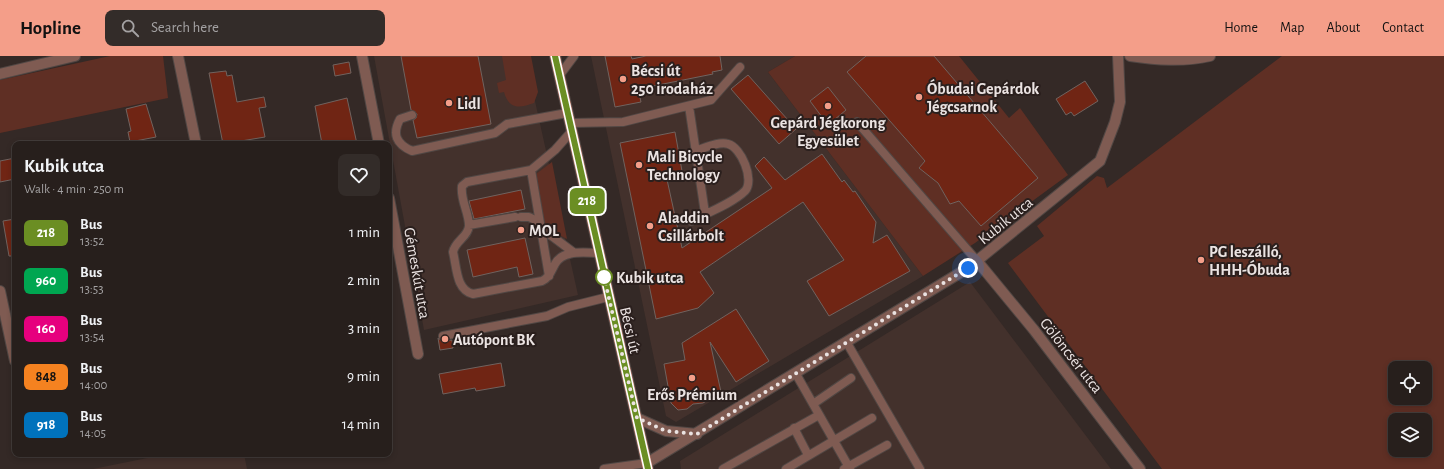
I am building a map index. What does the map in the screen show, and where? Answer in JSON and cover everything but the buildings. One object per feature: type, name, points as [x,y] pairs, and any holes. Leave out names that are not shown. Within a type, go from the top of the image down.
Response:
[{"type":"main road","name":"Bécsi út","points":[[555,56],[608,297],[648,466]]},
{"type":"street","points":[[0,74],[75,56]]},
{"type":"street","points":[[178,56],[195,141]]},
{"type":"street","points":[[362,56],[378,141]]},
{"type":"street","name":"Kubik utca","points":[[648,466],[697,434],[978,262],[1100,162],[1115,122],[1120,102],[1118,56]]},
{"type":"street","points":[[1130,56],[1163,60],[1182,60],[1210,56]]},
{"type":"street","name":"Gémeskút utca","points":[[392,214],[418,354]]},
{"type":"street","name":"Gölöncsér utca","points":[[978,262],[1034,330],[1140,469]]},
{"type":"street","points":[[0,291],[12,347]]},
{"type":"street","points":[[637,418],[666,431],[697,434]]},
{"type":"lane","points":[[559,76],[574,56]]},
{"type":"lane","points":[[412,115],[400,119],[395,128],[397,139],[403,147],[412,151],[495,133],[507,124],[622,122],[711,100],[740,67]]},
{"type":"lane","points":[[689,106],[705,213]]},
{"type":"lane","points":[[857,122],[978,262]]},
{"type":"lane","points":[[569,123],[556,150],[531,170],[467,182],[462,186],[461,193],[469,225],[468,232],[454,247],[453,252],[460,286],[468,293],[473,294],[542,281],[549,276],[558,259],[573,252],[599,253]]},
{"type":"lane","points":[[691,221],[737,197],[746,190],[749,183],[749,176],[738,150],[733,146],[727,143],[695,151]]},
{"type":"lane","points":[[531,170],[549,276]]},
{"type":"lane","points":[[469,225],[518,217],[529,217],[535,220],[541,228],[573,252]]},
{"type":"lane","points":[[443,336],[547,316],[568,306],[608,297]]},
{"type":"lane","points":[[846,343],[920,469]]},
{"type":"lane","points":[[796,374],[834,440],[847,468],[886,445]]},
{"type":"lane","points":[[813,404],[851,378]]},
{"type":"lane","points":[[723,469],[819,414]]},
{"type":"lane","points":[[786,469],[872,418]]},
{"type":"lane","points":[[794,428],[808,455]]},
{"type":"lane","points":[[604,469],[648,466]]},
{"type":"shaded area","points":[[110,56],[163,56],[168,98],[0,133],[0,80]]},
{"type":"shaded area","points":[[374,56],[525,56],[578,295],[424,330],[392,155],[392,141],[390,141]]},
{"type":"shaded area","points":[[502,56],[531,56],[538,92],[534,103],[524,106],[512,105],[506,98],[504,92],[499,93],[497,83],[506,80]]},
{"type":"shaded area","points":[[591,56],[795,56],[768,72],[923,276],[676,422],[666,416]]},
{"type":"shaded area","points":[[795,56],[959,56],[1009,118],[1020,108],[1068,175],[975,243],[923,276],[768,72]]},
{"type":"shaded area","points":[[1282,56],[1444,56],[1444,469],[1162,469],[1008,263],[1044,236],[1037,226],[1097,176],[1104,178],[1107,188]]},
{"type":"shaded area","points":[[552,162],[567,239],[552,231],[543,221],[536,174]]},
{"type":"shaded area","points":[[970,282],[1111,469],[681,469],[680,461]]},
{"type":"shaded area","points":[[152,457],[245,457],[247,469],[93,469]]},
{"type":"bus line","name":"218","points":[[555,56],[621,355],[648,469]]},
{"type":"place","name":"Bécsi út 250 irodaház","points":[[623,79]]},
{"type":"place","name":"Óbudai Gepárdok Jégcsarnok","points":[[919,97]]},
{"type":"place","name":"Lidl","points":[[449,103]]},
{"type":"place","name":"Gepárd Jégkorong Egyesület","points":[[828,106]]},
{"type":"place","name":"Mali Bicycle Technology","points":[[639,165]]},
{"type":"place","name":"Aladdin Csillárbolt","points":[[650,226]]},
{"type":"place","name":"MOL","points":[[521,230]]},
{"type":"place","name":"PG leszálló, HHH-Óbuda","points":[[1201,260]]},
{"type":"place","name":"Kubik utca","points":[[604,277]]},
{"type":"place","name":"Autópont BK","points":[[445,339]]},
{"type":"place","name":"Erős Prémium","points":[[692,378]]},
{"type":"route","points":[[604,277],[621,355],[637,418],[666,431],[697,434],[968,268]]}]
